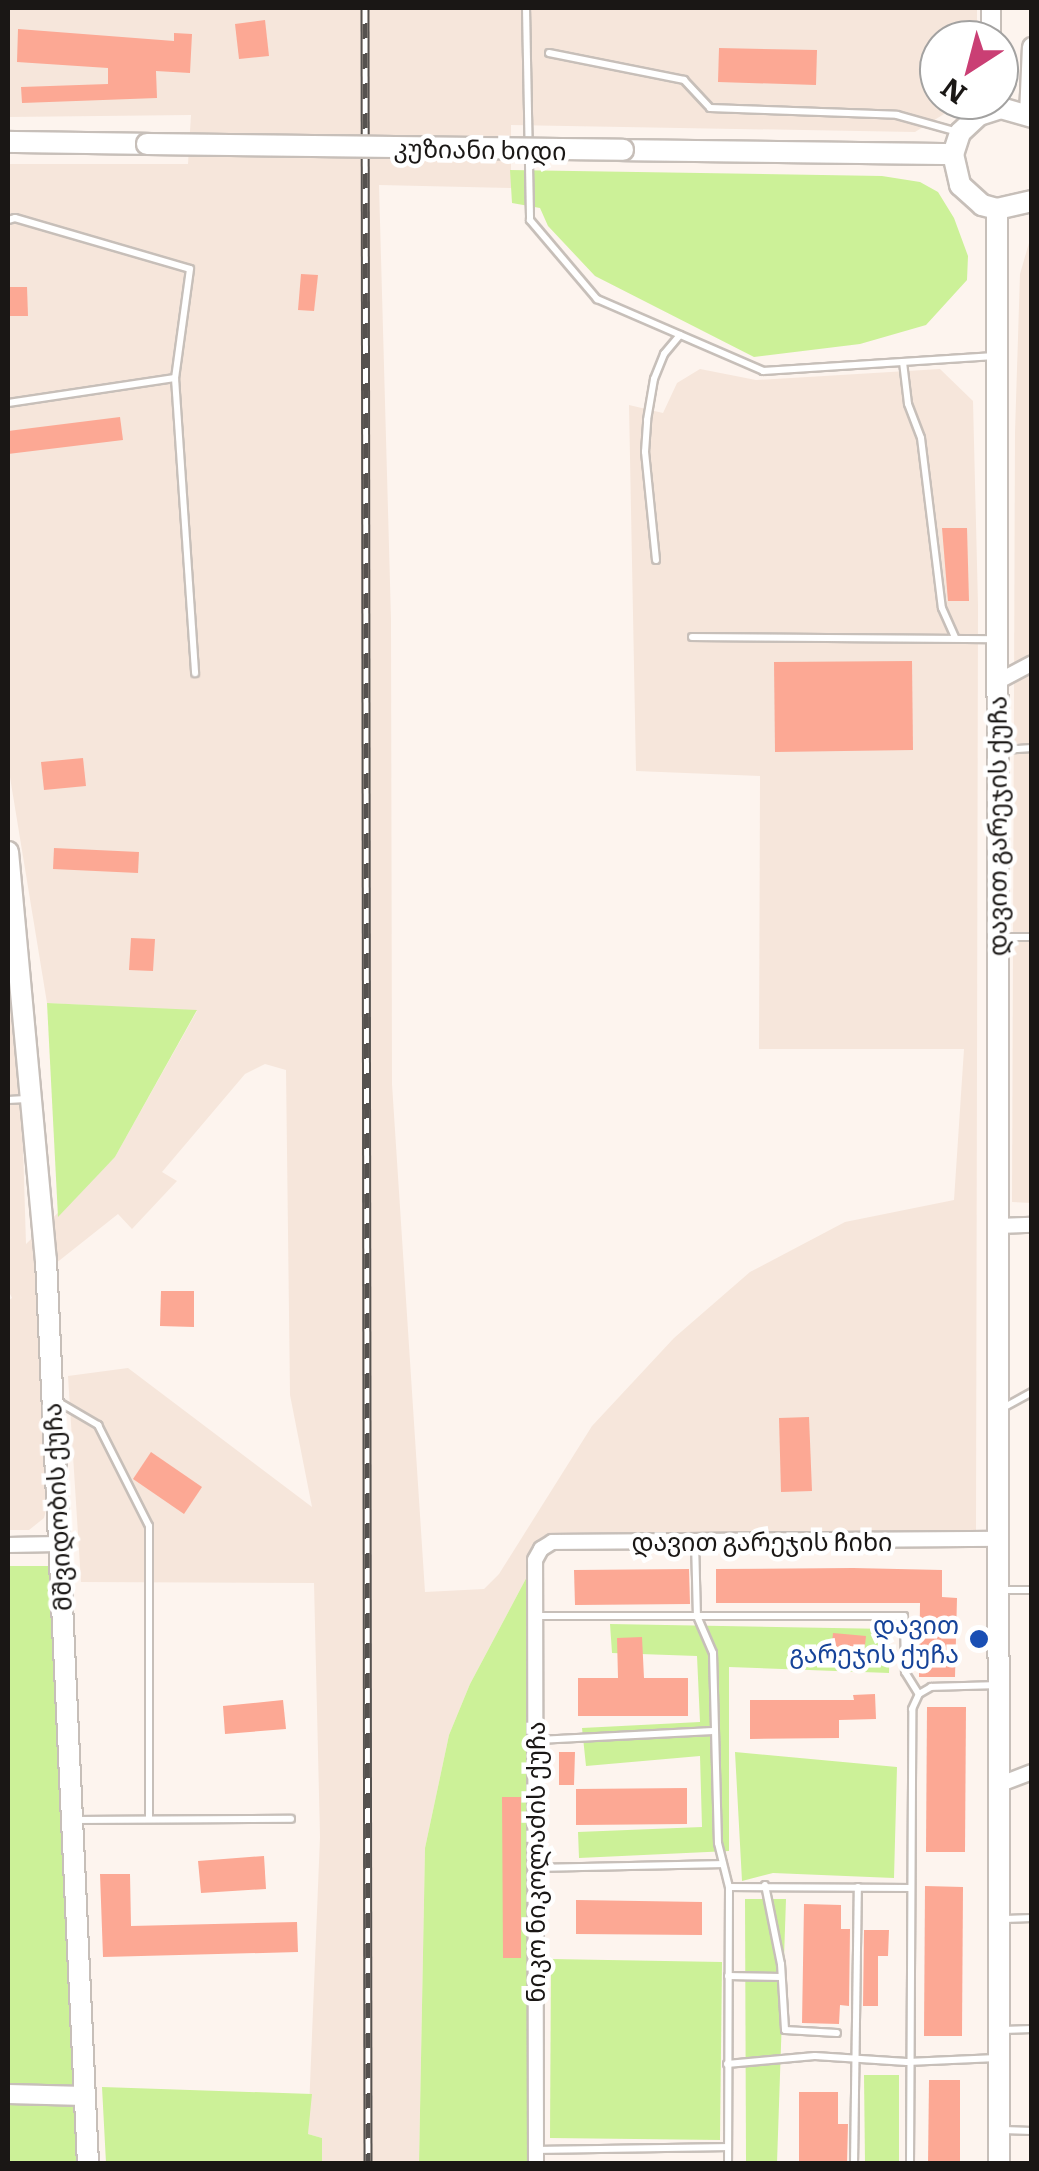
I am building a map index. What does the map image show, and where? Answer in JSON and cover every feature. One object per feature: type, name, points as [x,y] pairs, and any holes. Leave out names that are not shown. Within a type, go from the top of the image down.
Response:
[{"type":"main road","points":[[974,120],[960,133],[953,154],[960,185],[982,205],[996,210],[1032,201]]},
{"type":"main road","name":"კუზიანი ხიდი","points":[[8,142],[953,154]]},
{"type":"main road","name":"დავით გარეჯის ქუჩა","points":[[996,210],[999,2164]]},
{"type":"main road","name":"მშვიდობის ქუჩა","points":[[8,859],[32,1099],[52,1399],[88,2164]]},
{"type":"street","points":[[1030,116],[1032,48]]},
{"type":"street","points":[[997,682],[1032,663]]},
{"type":"street","points":[[998,1226],[1032,1225]]},
{"type":"street","name":"დავით გარეჯის ჩიხი","points":[[534,1560],[552,1542],[998,1539]]},
{"type":"street","points":[[8,1545],[58,1544]]},
{"type":"street","name":"ნიკო ნიკოლაძის ქუჩა","points":[[534,1560],[536,2157]]},
{"type":"street","points":[[998,1785],[1032,1772]]},
{"type":"street","points":[[8,2094],[85,2096]]},
{"type":"lane","points":[[526,8],[530,220],[596,299],[763,371],[997,356]]},
{"type":"lane","points":[[550,53],[684,80],[710,108],[897,115],[960,133]]},
{"type":"lane","points":[[8,220],[15,218],[190,269],[175,378],[195,673]]},
{"type":"lane","points":[[656,560],[644,452],[646,420],[654,379],[664,354],[680,335]]},
{"type":"lane","points":[[903,362],[908,404],[921,438],[942,608],[955,637]]},
{"type":"lane","points":[[8,403],[175,378]]},
{"type":"lane","points":[[692,637],[997,639]]},
{"type":"lane","points":[[997,751],[1032,748]]},
{"type":"lane","points":[[998,938],[1032,936]]},
{"type":"lane","points":[[8,1100],[32,1099]]},
{"type":"lane","points":[[998,1411],[1032,1392]]},
{"type":"lane","points":[[52,1399],[98,1424],[149,1526],[149,1819]]},
{"type":"lane","points":[[695,1542],[697,1616],[712,1654],[718,1843],[729,1887],[728,2164]]},
{"type":"lane","points":[[998,1590],[1032,1590]]},
{"type":"lane","points":[[535,1616],[904,1616],[905,1672],[920,1694]]},
{"type":"lane","points":[[910,2164],[907,2062],[912,1709],[920,1694],[931,1687],[998,1685]]},
{"type":"lane","points":[[535,1740],[715,1731]]},
{"type":"lane","points":[[72,1820],[291,1819]]},
{"type":"lane","points":[[536,1868],[723,1864]]},
{"type":"lane","points":[[764,1885],[781,1977],[785,2030],[837,2033]]},
{"type":"lane","points":[[729,1887],[909,1888]]},
{"type":"lane","points":[[854,2164],[858,1887]]},
{"type":"lane","points":[[998,1918],[1032,1918]]},
{"type":"lane","points":[[728,1976],[781,1977]]},
{"type":"lane","points":[[998,2030],[1032,2029]]},
{"type":"lane","points":[[727,2064],[815,2056],[907,2062],[998,2058]]},
{"type":"lane","points":[[999,2130],[1032,2131]]},
{"type":"lane","points":[[536,2157],[728,2147]]},
{"type":"shaded area","points":[[8,8],[977,8],[977,20],[919,20],[919,120],[934,120],[915,132],[511,125],[511,188],[379,185],[391,619],[392,1084],[425,1592],[484,1589],[499,1574],[592,1426],[674,1338],[750,1272],[845,1222],[954,1200],[964,1049],[759,1049],[760,776],[636,771],[629,405],[663,413],[677,383],[700,369],[756,380],[940,369],[973,401],[978,605],[976,1531],[552,1533],[531,1552],[530,1571],[470,1684],[449,1735],[425,1848],[419,2163],[322,2163],[322,2138],[308,2134],[320,1837],[314,1583],[81,1582],[68,1376],[128,1368],[312,1507],[290,1395],[286,1070],[265,1064],[245,1074],[162,1172],[177,1181],[132,1229],[118,1214],[36,1279],[48,1502],[44,1518],[29,1530],[8,1530],[8,1301],[12,1298],[8,1290],[8,945],[22,1114],[26,1244],[115,1157],[197,1011],[47,1003],[8,765],[8,164],[188,164],[191,115],[8,117]]},
{"type":"shaded area","points":[[1031,236],[1032,1203],[1012,1202],[1015,432],[1020,274]]},
{"type":"green space","points":[[510,170],[882,176],[920,182],[938,192],[954,218],[968,256],[967,280],[926,325],[860,344],[754,357],[595,276],[548,226],[540,208],[512,203]]},
{"type":"green space","points":[[47,1003],[197,1010],[115,1157],[58,1217]]},
{"type":"green space","points":[[8,1566],[49,1566],[78,2163],[8,2163]]},
{"type":"green space","points":[[530,1571],[526,1688],[535,2163],[419,2164],[425,1848],[449,1735],[470,1684]]},
{"type":"green space","points":[[610,1624],[890,1629],[889,1673],[729,1667],[729,1851],[579,1858],[578,1832],[702,1827],[700,1756],[586,1766],[582,1728],[700,1722],[697,1656],[612,1653]]},
{"type":"green space","points":[[735,1752],[897,1767],[894,1878],[773,1873],[742,1881]]},
{"type":"green space","points":[[745,1899],[786,1899],[777,2163],[746,2163]]},
{"type":"green space","points":[[551,1959],[722,1962],[720,2140],[550,2138]]},
{"type":"green space","points":[[864,2075],[899,2075],[899,2163],[865,2163]]},
{"type":"green space","points":[[102,2087],[312,2094],[308,2134],[322,2138],[322,2163],[106,2163]]},
{"type":"building","points":[[265,20],[269,56],[239,59],[235,24]]},
{"type":"building","points":[[18,29],[174,41],[174,33],[192,34],[190,73],[156,71],[157,98],[22,103],[21,87],[108,84],[108,68],[17,62]]},
{"type":"building","points":[[719,48],[817,50],[816,85],[718,82]]},
{"type":"building","points":[[301,274],[318,275],[314,311],[298,310]]},
{"type":"building","points":[[8,287],[27,287],[28,316],[8,316]]},
{"type":"building","points":[[120,417],[123,440],[8,454],[8,431]]},
{"type":"building","points":[[942,528],[967,528],[969,601],[948,601]]},
{"type":"building","points":[[912,661],[913,750],[775,752],[774,662]]},
{"type":"building","points":[[83,758],[86,786],[44,790],[41,762]]},
{"type":"building","points":[[54,848],[139,852],[138,873],[53,869]]},
{"type":"building","points":[[131,938],[155,939],[153,971],[129,970]]},
{"type":"building","points":[[161,1291],[194,1291],[194,1327],[160,1326]]},
{"type":"building","points":[[809,1417],[812,1491],[781,1492],[779,1418]]},
{"type":"building","points":[[151,1452],[202,1487],[184,1514],[133,1479]]},
{"type":"building","points":[[689,1569],[690,1604],[575,1605],[574,1570]]},
{"type":"building","points":[[716,1569],[942,1570],[942,1597],[957,1598],[955,1677],[919,1677],[920,1603],[716,1603]]},
{"type":"building","points":[[833,1633],[866,1636],[863,1664],[830,1661]]},
{"type":"building","points":[[642,1637],[644,1678],[688,1678],[688,1716],[578,1716],[578,1678],[618,1678],[617,1638]]},
{"type":"building","points":[[875,1694],[876,1719],[839,1720],[839,1738],[750,1739],[750,1700],[854,1700],[853,1695]]},
{"type":"building","points":[[283,1700],[286,1729],[225,1734],[223,1706]]},
{"type":"building","points":[[927,1707],[966,1707],[965,1852],[926,1852]]},
{"type":"building","points":[[559,1752],[575,1752],[574,1785],[559,1785]]},
{"type":"building","points":[[687,1788],[687,1824],[576,1825],[576,1789]]},
{"type":"building","points":[[502,1797],[521,1797],[521,1958],[503,1958]]},
{"type":"building","points":[[264,1856],[266,1889],[201,1893],[198,1861]]},
{"type":"building","points":[[100,1874],[130,1874],[131,1926],[297,1922],[298,1952],[103,1957]]},
{"type":"building","points":[[925,1886],[963,1887],[962,2036],[924,2036]]},
{"type":"building","points":[[576,1900],[702,1902],[702,1935],[576,1934]]},
{"type":"building","points":[[804,1904],[841,1905],[841,1929],[850,1929],[849,2006],[840,2005],[839,2024],[802,2023]]},
{"type":"building","points":[[864,1930],[889,1930],[888,1956],[878,1956],[878,2006],[863,2006]]},
{"type":"building","points":[[929,2080],[960,2080],[960,2164],[928,2164]]},
{"type":"building","points":[[799,2092],[838,2092],[838,2124],[848,2124],[847,2164],[799,2164]]},
{"type":"railway","points":[[365,8],[368,2164]]},
{"type":"place","name":"დავით გარეჯის ქუჩა","points":[[979,1639]]}]
